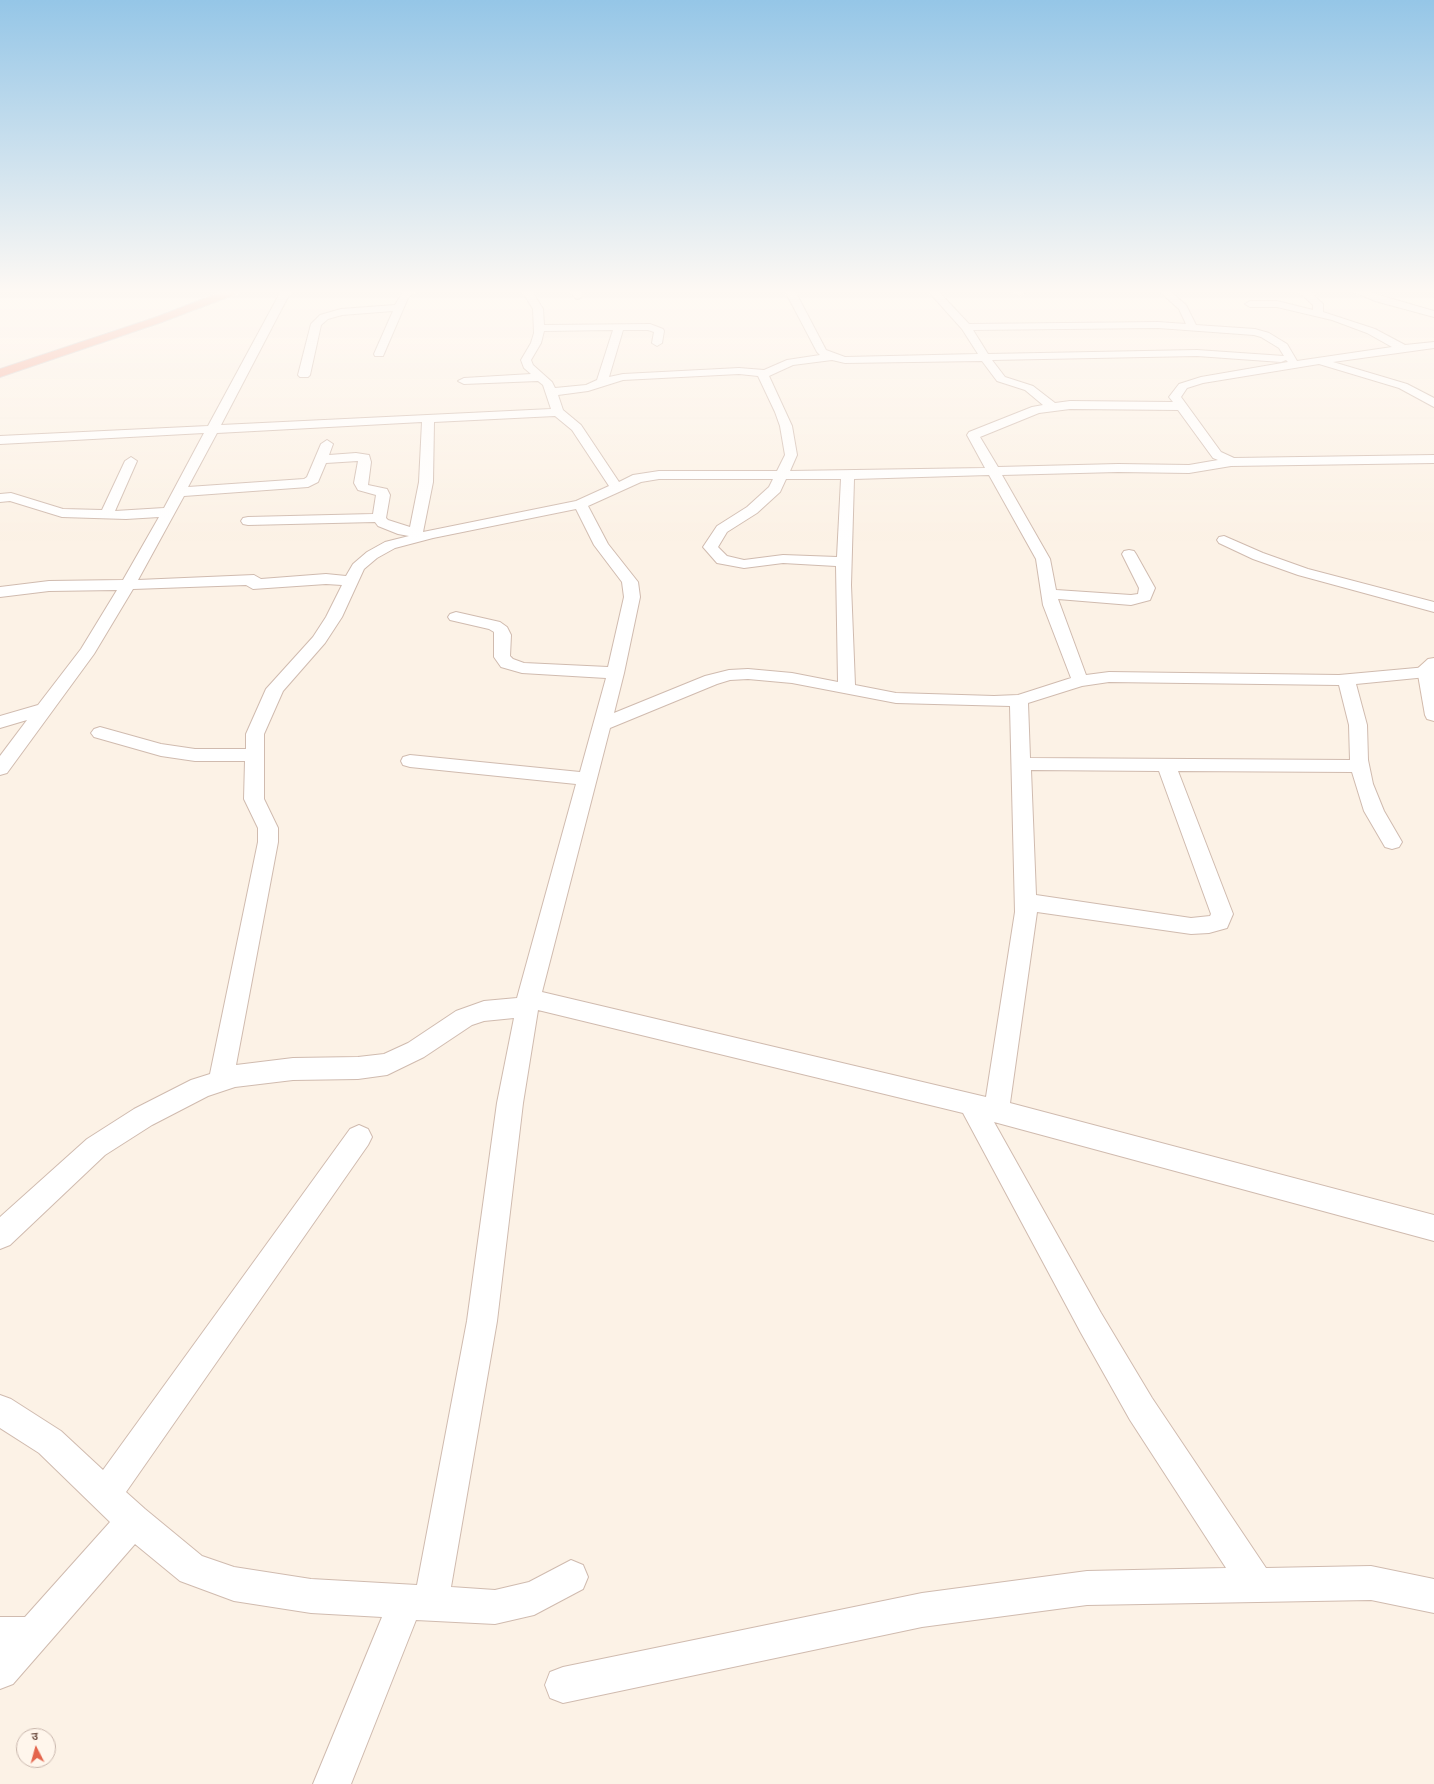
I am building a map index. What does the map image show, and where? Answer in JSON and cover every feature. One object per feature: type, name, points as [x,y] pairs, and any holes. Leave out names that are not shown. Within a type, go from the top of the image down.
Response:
[{"type":"main road","points":[[1430,668],[1434,715]]},
{"type":"street","points":[[0,769],[88,651],[168,512],[241,374]]},
{"type":"street","points":[[538,374],[548,384],[558,412],[577,428],[616,487]]},
{"type":"street","points":[[602,382],[604,374]]},
{"type":"street","points":[[552,392],[588,388],[602,382],[623,377],[671,374]]},
{"type":"street","points":[[998,374],[1001,378],[1029,388],[1052,408]]},
{"type":"street","points":[[1196,374],[1201,380]]},
{"type":"street","points":[[1232,374],[1201,380],[1183,386],[1177,393],[1176,400],[1217,455],[1231,462],[1243,464],[1434,459]]},
{"type":"street","points":[[1364,374],[1403,386],[1434,403]]},
{"type":"street","points":[[763,375],[786,426],[791,455],[775,489],[752,510],[722,529],[710,546],[722,560],[744,564],[783,559],[844,562]]},
{"type":"street","points":[[464,381],[541,377]]},
{"type":"street","points":[[1080,681],[1051,605],[1043,559],[973,435],[1036,410],[1070,405],[1180,406]]},
{"type":"street","points":[[0,440],[428,420],[558,412]]},
{"type":"street","points":[[416,535],[426,482],[428,420]]},
{"type":"street","points":[[178,492],[299,485],[308,483],[313,479],[326,444]]},
{"type":"street","points":[[321,459],[364,458],[365,462],[361,483],[363,487],[369,490],[378,490],[382,492],[383,495],[379,518],[383,523],[391,528],[416,535]]},
{"type":"street","points":[[107,514],[131,461]]},
{"type":"street","points":[[220,1081],[268,842],[268,828],[254,799],[255,734],[275,689],[319,640],[334,617],[358,567],[372,555],[390,545],[416,535],[580,504],[638,478],[659,475],[848,475],[1189,469],[1231,462]]},
{"type":"street","points":[[1410,466],[1434,464]]},
{"type":"street","points":[[847,689],[844,562],[848,475]]},
{"type":"street","points":[[0,498],[11,497],[62,513],[107,514],[168,512]]},
{"type":"street","points":[[332,1784],[419,1602],[482,1321],[510,1103],[528,1003],[616,673],[632,597],[630,582],[601,545],[580,504]]},
{"type":"street","points":[[248,521],[379,518]]},
{"type":"street","points":[[1224,540],[1258,556],[1303,572],[1434,607]]},
{"type":"street","points":[[1049,594],[1131,600],[1145,597],[1147,588],[1129,554]]},
{"type":"street","points":[[0,592],[49,586],[326,579],[351,581]]},
{"type":"street","points":[[456,617],[494,625],[501,630],[503,635],[502,657],[507,663],[522,668],[616,673]]},
{"type":"street","points":[[602,724],[728,675],[748,674],[792,678],[896,698],[1019,700],[1080,681],[1109,677],[1346,679],[1430,668]]},
{"type":"street","points":[[1346,679],[1358,725],[1360,766],[1364,784],[1374,811],[1392,842]]},
{"type":"street","points":[[1019,700],[1026,912],[984,1108],[1087,1316],[1140,1409],[1257,1585]]},
{"type":"street","points":[[0,722],[45,709]]},
{"type":"street","points":[[100,733],[161,750],[195,755],[254,755]]},
{"type":"street","points":[[410,761],[587,780]]},
{"type":"street","points":[[1021,764],[1360,766]]},
{"type":"street","points":[[1026,902],[1191,926],[1210,925],[1219,922],[1222,914],[1166,765]]},
{"type":"street","points":[[0,1235],[96,1147],[143,1117],[200,1088],[235,1076],[293,1069],[358,1068],[387,1064],[416,1050],[464,1018],[484,1011],[528,1003],[984,1108],[1434,1228]]},
{"type":"street","points":[[105,1494],[360,1137]]},
{"type":"street","points":[[0,1410],[50,1442],[133,1521],[192,1569],[234,1584],[311,1596],[495,1606],[534,1598],[571,1577]]},
{"type":"street","points":[[0,1671],[16,1635],[133,1521]]},
{"type":"street","points":[[563,1685],[922,1610],[1087,1588],[1371,1583],[1434,1596]]}]
